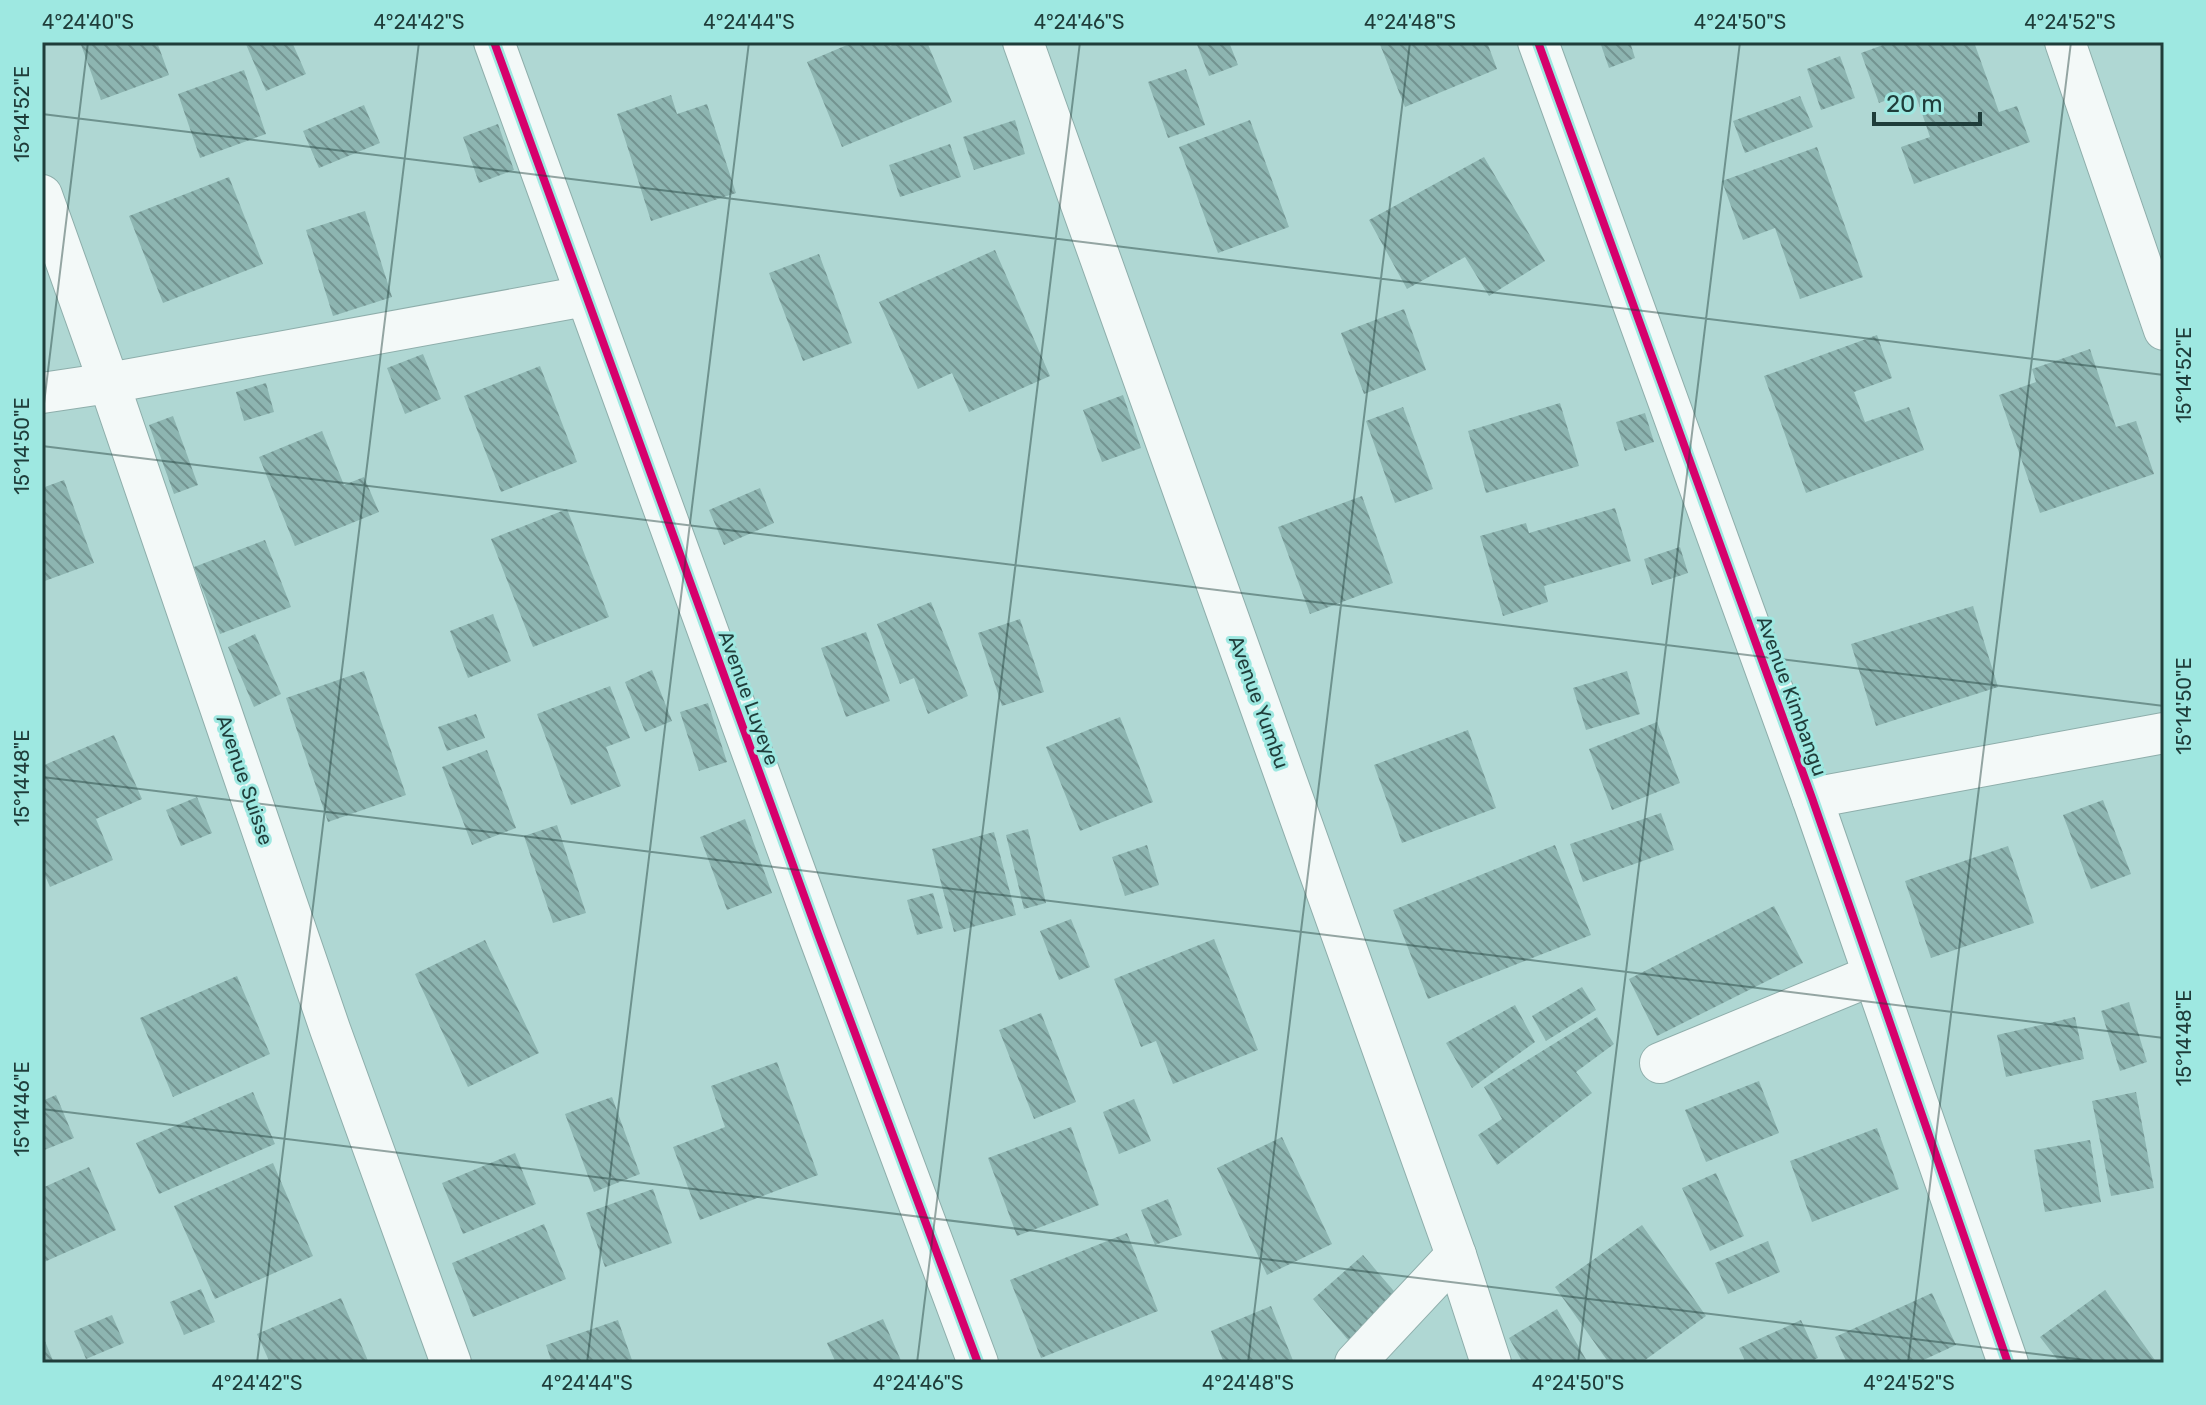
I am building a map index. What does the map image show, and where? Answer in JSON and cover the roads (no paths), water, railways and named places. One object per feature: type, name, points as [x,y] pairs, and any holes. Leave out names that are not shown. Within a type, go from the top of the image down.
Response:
[{"type":"street","name":"Avenue Luyeye","points":[[494,42],[978,1363]]},
{"type":"street","name":"Avenue Yumbu","points":[[1023,42],[1456,1255],[1491,1363]]},
{"type":"street","name":"Avenue Kimbangu","points":[[1538,42],[1812,798],[2008,1363]]},
{"type":"street","points":[[2065,42],[2164,330]]},
{"type":"street","name":"Avenue Suisse","points":[[42,195],[330,1029],[451,1363]]},
{"type":"street","points":[[42,393],[585,296]]},
{"type":"street","points":[[1812,798],[2164,733]]},
{"type":"street","points":[[1660,1063],[1873,975]]},
{"type":"street","points":[[1355,1363],[1456,1255]]}]
